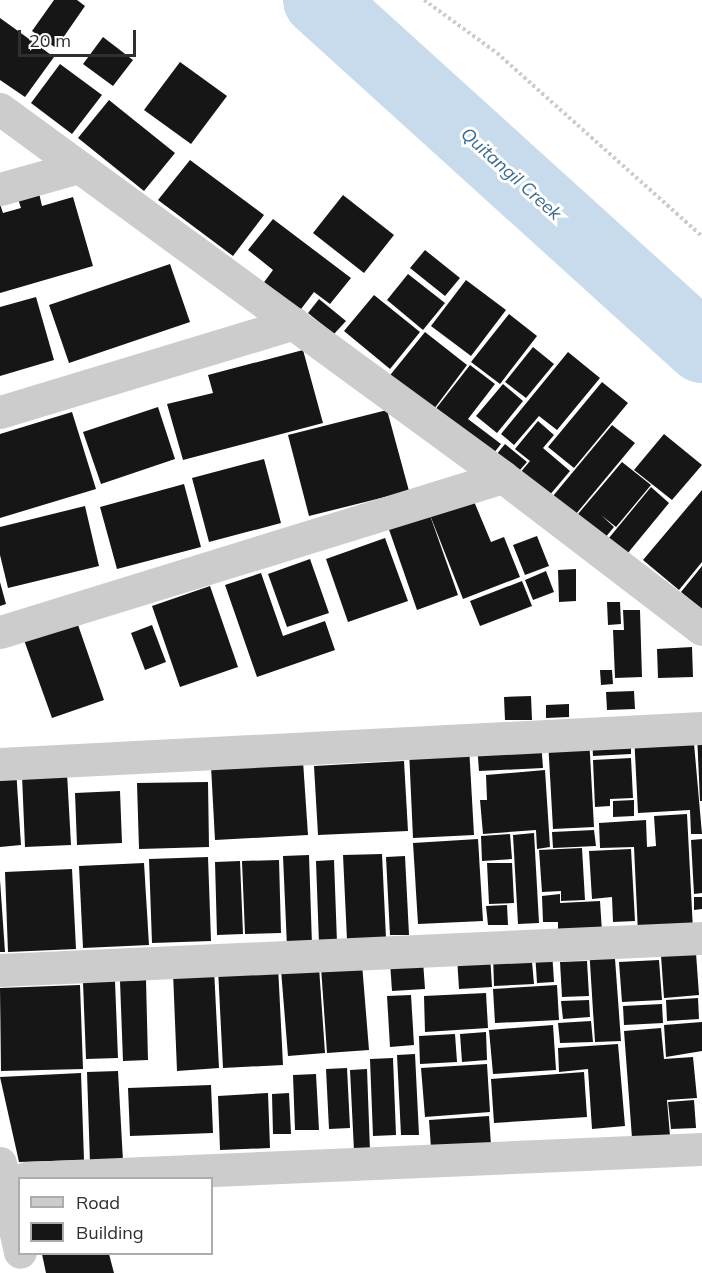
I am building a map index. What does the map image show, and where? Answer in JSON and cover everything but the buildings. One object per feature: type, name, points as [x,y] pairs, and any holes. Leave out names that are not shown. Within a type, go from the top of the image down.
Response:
[{"type":"street","points":[[0,109],[503,477],[702,629]]},
{"type":"street","points":[[0,189],[79,167]]},
{"type":"street","points":[[0,412],[294,323]]},
{"type":"street","points":[[0,632],[503,477]]},
{"type":"street","points":[[0,764],[702,728]]},
{"type":"street","points":[[0,970],[702,938]]},
{"type":"street","points":[[18,1231],[13,1175],[702,1149]]},
{"type":"street","points":[[20,1255],[24,1273]]},
{"type":"path","points":[[424,0],[497,53],[702,236]]},
{"type":"waterway","name":"Quitangil Creek","points":[[319,0],[702,347]]}]
